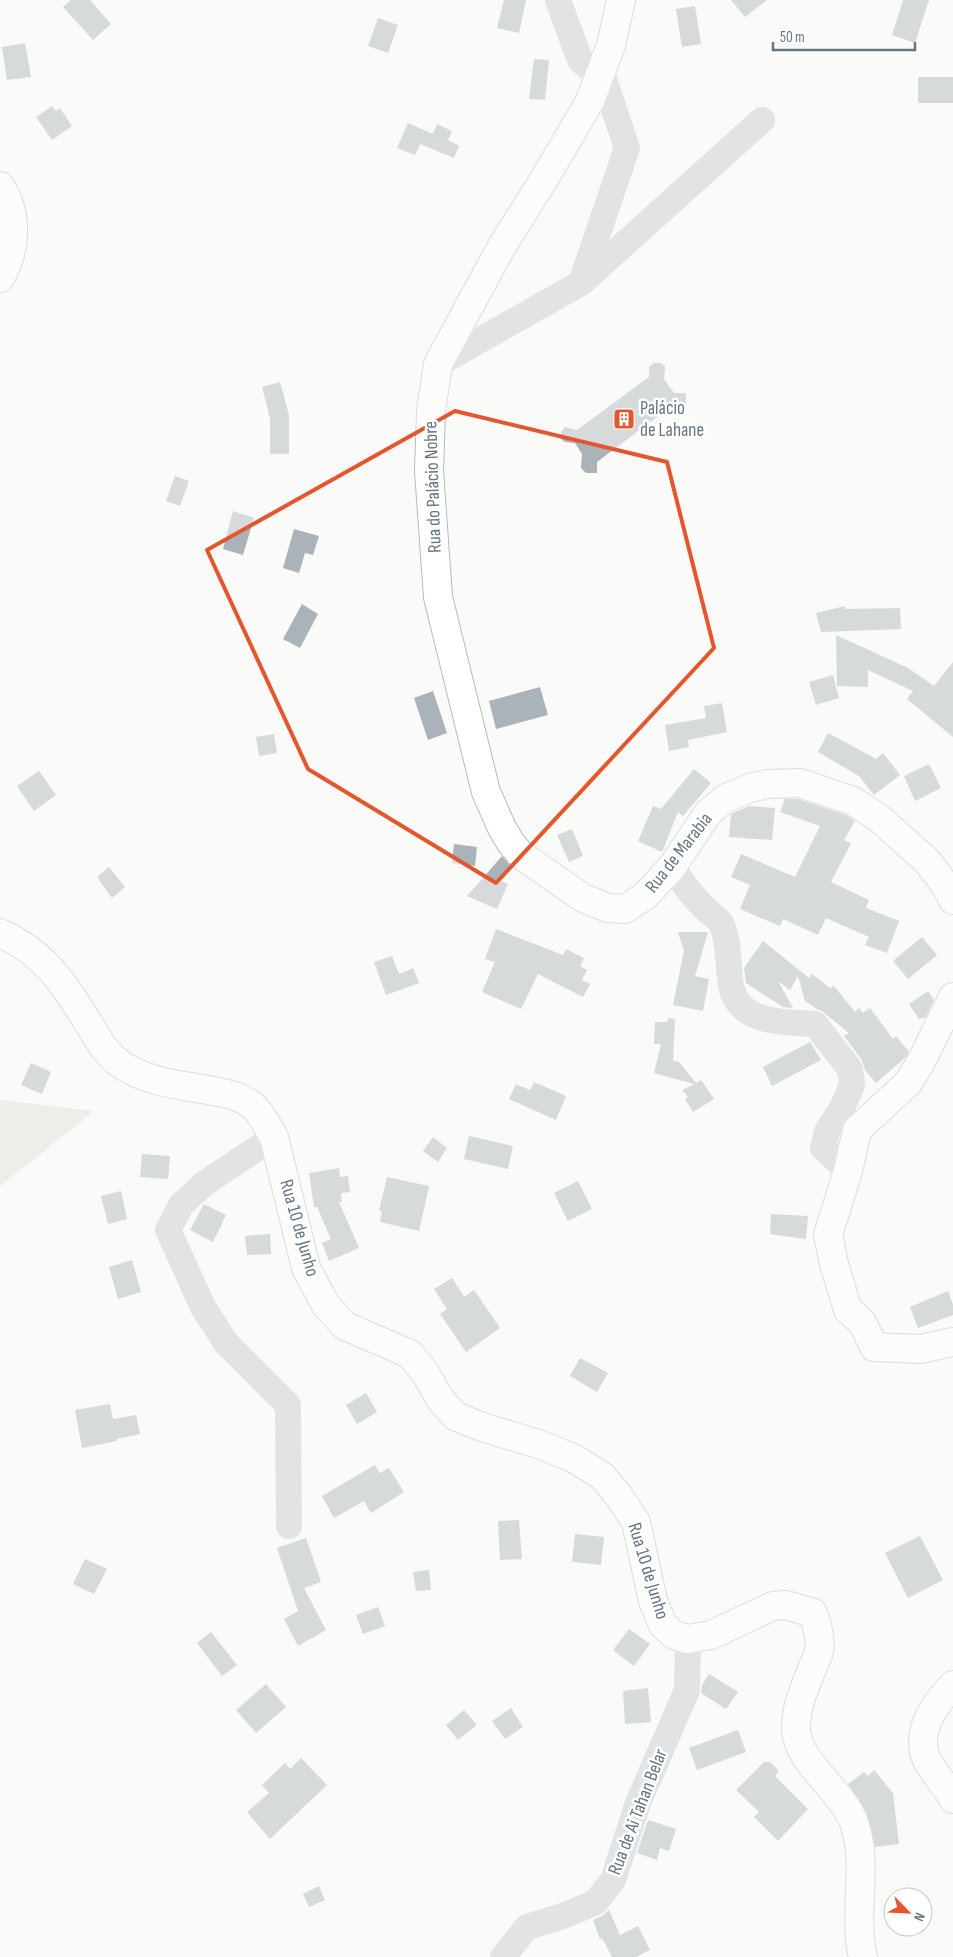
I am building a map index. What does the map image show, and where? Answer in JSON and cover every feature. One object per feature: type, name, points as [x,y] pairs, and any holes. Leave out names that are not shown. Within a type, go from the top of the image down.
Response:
[{"type":"main road","name":"Rua do Palácio Nobre","points":[[521,855],[502,828],[486,792],[438,597],[429,471],[431,411],[438,364],[502,246],[590,101],[610,45],[622,0]]},
{"type":"main road","points":[[0,186],[7,196],[14,224],[10,252],[0,278]]},
{"type":"main road","name":"Rua de Marabia","points":[[521,855],[582,898],[608,908],[625,909],[645,896],[672,867],[708,813],[726,798],[750,788],[767,784],[800,783],[853,801],[880,819],[928,862],[945,885],[953,900]]},
{"type":"main road","name":"Rua 10 de Junho","points":[[0,933],[18,941],[44,961],[66,986],[109,1056],[139,1075],[162,1082],[222,1093],[250,1103],[264,1120],[274,1137],[306,1268],[326,1304],[345,1326],[410,1354],[426,1374],[440,1399],[456,1416],[482,1428],[542,1445],[575,1460],[602,1476],[636,1522],[653,1601],[662,1626],[674,1635],[699,1637]]},
{"type":"main road","points":[[953,997],[921,1062],[908,1083],[857,1130],[848,1171],[828,1235],[834,1264],[848,1310],[862,1322],[874,1347],[920,1349],[953,1342]]},
{"type":"main road","points":[[699,1637],[773,1606],[786,1605],[813,1613],[818,1630],[819,1651],[800,1700],[796,1728],[802,1752],[836,1793],[853,1820],[860,1856],[858,1910],[863,1957]]},
{"type":"main road","points":[[953,1685],[940,1698],[928,1717],[924,1740],[927,1759],[953,1799]]},
{"type":"street","points":[[558,0],[580,60],[600,73],[627,148],[581,284]]},
{"type":"street","points":[[438,364],[581,284],[762,120]]},
{"type":"street","points":[[672,867],[697,900],[722,923],[728,948],[730,982],[736,999],[748,1012],[768,1021],[815,1024],[850,1069],[852,1085],[842,1108],[827,1131],[824,1148],[848,1171]]},
{"type":"street","points":[[274,1137],[205,1183],[181,1205],[168,1230],[203,1307],[226,1343],[288,1405],[289,1526]]},
{"type":"street","name":"Rua de Ai Tahan Belar","points":[[503,1957],[527,1927],[563,1916],[596,1902],[612,1880],[638,1803],[687,1690],[699,1637]]},
{"type":"highlighted area","points":[[455,411],[667,462],[714,648],[496,883],[308,769],[207,550]]},
{"type":"shaded area","points":[[0,1100],[94,1111],[0,1186]]},
{"type":"building","points":[[71,0],[90,0],[111,24],[93,40],[63,7]]},
{"type":"building","points":[[504,0],[526,0],[519,33],[497,28]]},
{"type":"building","points":[[731,0],[767,0],[745,17]]},
{"type":"building","points":[[903,0],[929,0],[915,43],[892,35]]},
{"type":"building","points":[[695,6],[701,44],[682,47],[676,9]]},
{"type":"building","points":[[378,18],[398,25],[388,53],[368,46]]},
{"type":"building","points":[[25,43],[31,77],[7,80],[2,47]]},
{"type":"building","points":[[534,59],[549,60],[545,100],[529,99]]},
{"type":"building","points":[[918,77],[953,77],[953,103],[918,103]]},
{"type":"building","points":[[52,106],[56,111],[60,108],[72,126],[52,140],[36,117]]},
{"type":"building","points":[[408,123],[433,134],[437,124],[452,131],[448,140],[459,146],[454,158],[420,144],[415,155],[397,148]]},
{"type":"building","name":"Palácio de Lahane","points":[[654,363],[661,363],[665,367],[664,379],[674,393],[686,393],[686,408],[669,408],[597,462],[597,473],[586,473],[581,468],[582,454],[575,443],[565,442],[560,438],[561,432],[565,427],[577,430],[649,377],[649,367]]},
{"type":"building","points":[[280,382],[289,415],[289,454],[270,454],[270,418],[262,387]]},
{"type":"building","points":[[175,476],[189,481],[180,506],[166,501]]},
{"type":"building","points":[[233,511],[254,518],[243,555],[223,549]]},
{"type":"building","points":[[294,529],[319,536],[313,555],[305,553],[299,573],[283,568]]},
{"type":"building","points":[[302,604],[318,614],[300,648],[283,639]]},
{"type":"building","points":[[845,606],[846,609],[900,608],[901,629],[821,632],[816,613]]},
{"type":"building","points":[[836,635],[908,668],[934,686],[953,662],[953,737],[907,699],[913,691],[868,670],[868,687],[837,686]]},
{"type":"building","points":[[833,675],[839,698],[816,705],[809,682]]},
{"type":"building","points":[[540,687],[548,715],[496,729],[489,701]]},
{"type":"building","points":[[433,691],[447,733],[428,740],[414,698]]},
{"type":"building","points":[[722,703],[727,732],[688,740],[689,747],[669,751],[665,725],[706,718],[704,706]]},
{"type":"building","points":[[828,733],[876,759],[883,753],[900,775],[874,795],[859,776],[818,752]]},
{"type":"building","points":[[274,734],[277,753],[259,756],[256,737]]},
{"type":"building","points":[[929,764],[941,788],[915,801],[904,776]]},
{"type":"building","points":[[694,769],[711,783],[683,816],[678,812],[662,852],[638,841],[653,806],[661,809]]},
{"type":"building","points":[[39,771],[56,795],[34,811],[17,786]]},
{"type":"building","points":[[785,799],[798,799],[846,815],[855,821],[844,840],[851,843],[831,882],[869,900],[866,908],[899,921],[887,953],[865,945],[869,937],[826,918],[818,935],[783,919],[780,926],[740,909],[750,885],[731,877],[741,854],[795,877],[820,826],[780,812]]},
{"type":"building","points":[[749,806],[775,808],[772,840],[729,837],[731,814]]},
{"type":"building","points":[[572,829],[583,856],[569,862],[557,835]]},
{"type":"building","points":[[454,844],[477,847],[475,866],[452,863]]},
{"type":"building","points":[[502,856],[512,868],[501,881],[508,884],[497,909],[467,896]]},
{"type":"building","points":[[109,867],[125,887],[112,898],[97,877]]},
{"type":"building","points":[[496,929],[563,955],[566,949],[584,958],[580,966],[587,970],[582,980],[590,984],[583,997],[538,974],[521,1009],[482,992],[495,962],[485,959]]},
{"type":"building","points":[[678,932],[708,932],[695,976],[709,979],[703,1011],[673,1005],[684,951]]},
{"type":"building","points":[[922,937],[937,955],[908,979],[893,961]]},
{"type":"building","points":[[763,941],[809,978],[812,974],[830,988],[834,986],[855,1012],[859,1008],[863,1013],[870,1008],[893,1039],[896,1036],[909,1052],[906,1057],[876,1083],[865,1070],[862,1060],[844,1036],[849,1033],[822,1011],[805,1001],[798,976],[790,990],[778,981],[793,1008],[783,1007],[746,983],[744,968]]},
{"type":"building","points":[[392,956],[399,974],[413,968],[419,983],[386,995],[374,962]]},
{"type":"building","points":[[928,991],[934,1000],[926,1017],[919,1019],[909,1004]]},
{"type":"building","points":[[668,1018],[675,1019],[673,1061],[679,1062],[696,1083],[701,1080],[714,1099],[693,1112],[685,1099],[688,1097],[682,1090],[694,1084],[654,1073],[661,1044],[654,1044],[655,1022],[667,1022]]},
{"type":"building","points":[[810,1042],[821,1060],[772,1086],[763,1067]]},
{"type":"building","points":[[31,1063],[51,1072],[42,1094],[21,1085]]},
{"type":"building","points":[[534,1082],[566,1096],[556,1120],[509,1099],[516,1084],[530,1090]]},
{"type":"building","points":[[469,1136],[513,1146],[508,1169],[464,1159]]},
{"type":"building","points":[[433,1137],[447,1148],[438,1162],[423,1151]]},
{"type":"building","points":[[142,1154],[170,1156],[168,1179],[140,1177]]},
{"type":"building","points":[[339,1168],[340,1177],[348,1176],[350,1192],[341,1193],[342,1202],[339,1202],[359,1248],[329,1261],[322,1243],[331,1239],[317,1207],[314,1207],[309,1173]]},
{"type":"building","points":[[387,1177],[429,1186],[419,1231],[380,1222],[382,1211],[379,1211]]},
{"type":"building","points":[[578,1181],[592,1209],[568,1221],[554,1193]]},
{"type":"building","points":[[121,1191],[127,1219],[108,1224],[101,1196]]},
{"type":"building","points":[[204,1204],[226,1215],[213,1242],[190,1230]]},
{"type":"building","points":[[771,1214],[808,1216],[806,1239],[770,1234]]},
{"type":"building","points":[[270,1234],[271,1254],[247,1255],[245,1236]]},
{"type":"building","points":[[132,1260],[141,1292],[118,1299],[109,1267]]},
{"type":"building","points":[[452,1278],[464,1297],[474,1290],[500,1328],[466,1352],[440,1314],[447,1309],[434,1289]]},
{"type":"building","points":[[948,1291],[953,1305],[953,1315],[918,1328],[910,1307]]},
{"type":"building","points":[[580,1358],[608,1373],[597,1392],[570,1376]]},
{"type":"building","points":[[366,1393],[377,1412],[357,1424],[346,1405]]},
{"type":"building","points":[[110,1404],[113,1419],[136,1415],[140,1434],[82,1448],[75,1410]]},
{"type":"building","points":[[375,1465],[380,1473],[389,1468],[404,1492],[371,1513],[364,1501],[334,1518],[322,1496]]},
{"type":"building","points":[[519,1520],[522,1559],[500,1560],[498,1521]]},
{"type":"building","points":[[575,1534],[604,1537],[601,1565],[572,1562]]},
{"type":"building","points":[[920,1536],[943,1580],[908,1598],[885,1553]]},
{"type":"building","points":[[306,1538],[321,1582],[304,1588],[326,1630],[298,1646],[284,1619],[298,1611],[277,1548]]},
{"type":"building","points":[[85,1559],[107,1569],[94,1594],[73,1584]]},
{"type":"building","points":[[429,1570],[431,1590],[416,1591],[413,1572]]},
{"type":"building","points":[[378,1607],[385,1626],[363,1634],[356,1615]]},
{"type":"building","points":[[629,1629],[650,1644],[634,1666],[613,1650]]},
{"type":"building","points":[[211,1632],[237,1665],[222,1676],[197,1643]]},
{"type":"building","points":[[709,1674],[738,1692],[726,1709],[701,1693],[702,1685]]},
{"type":"building","points":[[266,1684],[286,1707],[256,1733],[236,1710]]},
{"type":"building","points":[[648,1688],[651,1722],[625,1724],[623,1691]]},
{"type":"building","points":[[511,1708],[523,1727],[505,1739],[492,1721]]},
{"type":"building","points":[[464,1710],[477,1725],[458,1740],[446,1725]]},
{"type":"building","points":[[738,1730],[746,1752],[697,1770],[689,1748]]},
{"type":"building","points":[[301,1758],[327,1785],[270,1839],[247,1812],[269,1793],[262,1785],[285,1763],[290,1769]]},
{"type":"building","points":[[764,1762],[770,1762],[779,1771],[775,1776],[808,1809],[778,1841],[754,1817],[759,1812],[736,1790]]},
{"type":"building","points":[[874,1770],[893,1793],[899,1844],[875,1847],[867,1813],[848,1784],[864,1772],[868,1776]]},
{"type":"building","points":[[648,1820],[676,1829],[669,1851],[660,1848],[657,1860],[637,1853]]},
{"type":"building","points":[[319,1886],[325,1900],[309,1907],[303,1894]]},
{"type":"building","points":[[609,1910],[620,1935],[638,1926],[650,1950],[636,1957],[612,1957],[602,1938],[600,1939],[593,1920]]},
{"type":"place","name":"Palácio de Lahane","points":[[624,419]]}]
